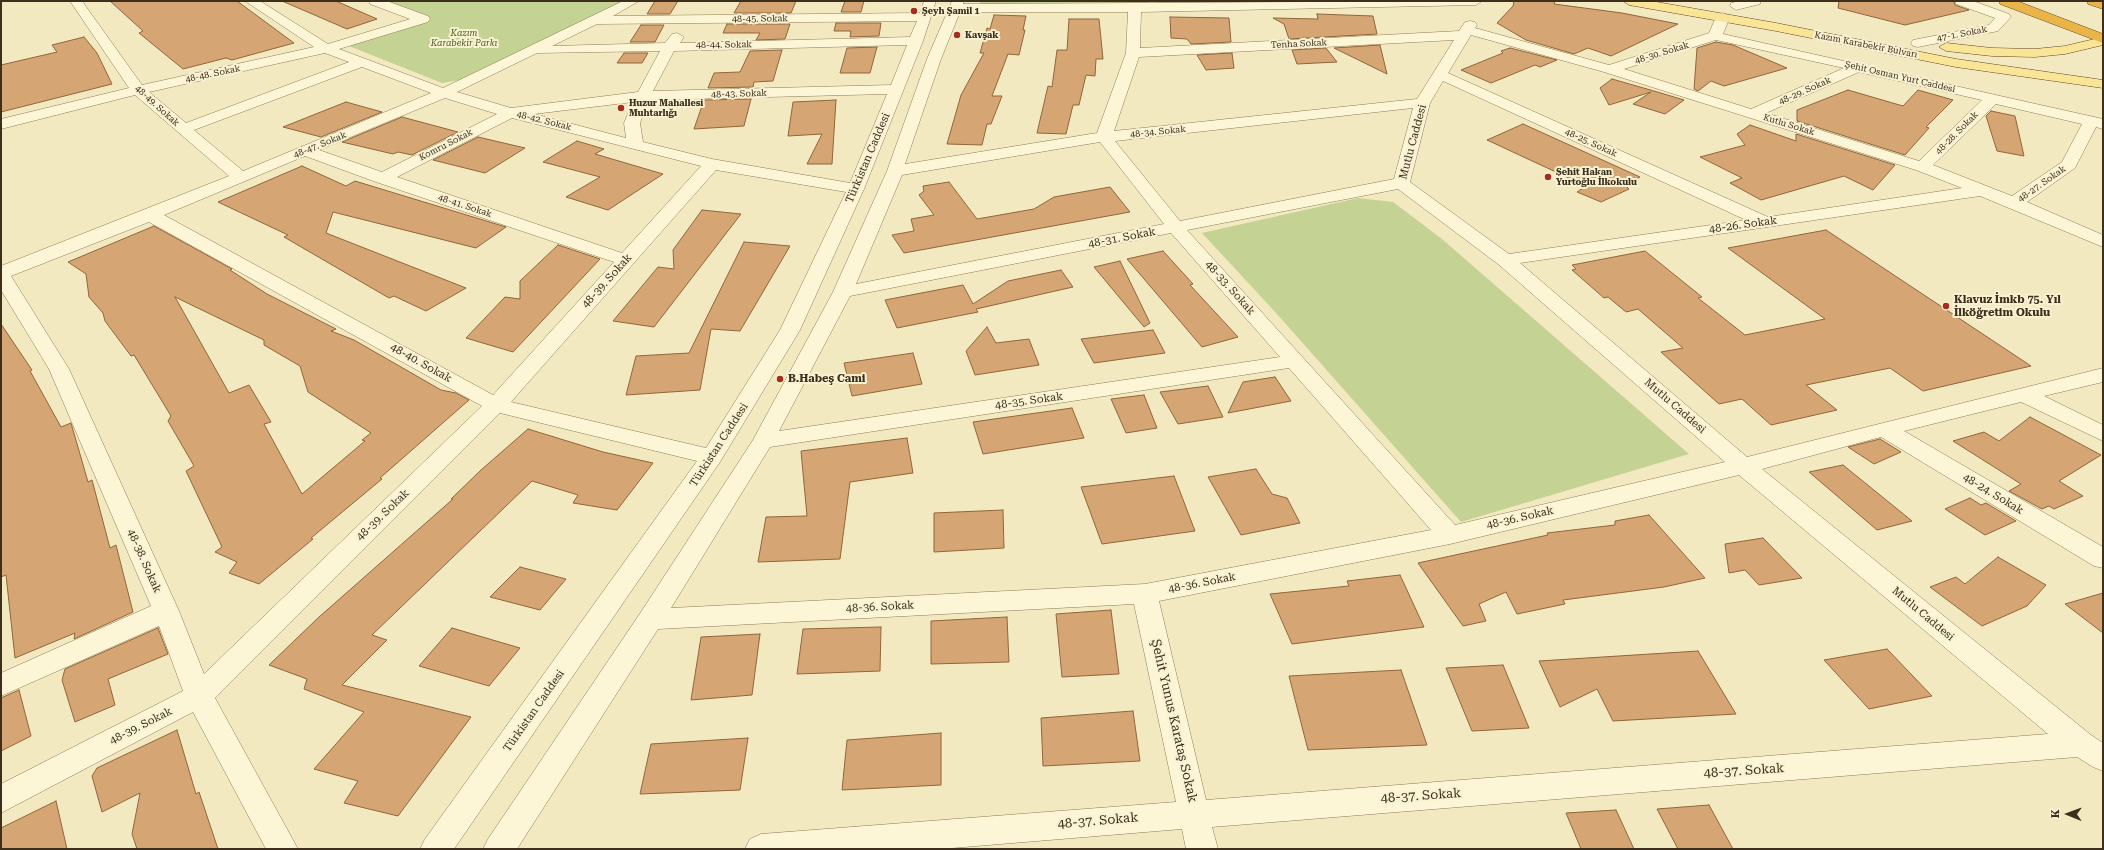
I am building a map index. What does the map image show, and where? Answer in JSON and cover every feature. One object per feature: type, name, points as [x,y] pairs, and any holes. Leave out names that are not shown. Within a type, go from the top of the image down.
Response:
[{"type":"highway","points":[[2005,1],[2103,40]]},
{"type":"highway","points":[[2093,1],[2103,4]]},
{"type":"main road","name":"Kazım Karabekir Bulvarı","points":[[1629,1],[1727,9],[1918,43],[1969,50],[2019,54],[2065,50],[2103,40]]},
{"type":"main road","name":"Kazım Karabekir Bulvarı","points":[[1727,9],[2004,71],[2103,84]]},
{"type":"main road","points":[[2004,71],[2103,92]]},
{"type":"street","name":"48-49. Sokak","points":[[76,1],[138,90],[240,177]]},
{"type":"street","name":"48-42. Sokak","points":[[251,1],[326,49],[360,63],[444,93],[510,113],[635,143],[712,164],[856,189]]},
{"type":"street","name":"48-48. Sokak","points":[[1,124],[138,90],[326,49],[423,19],[375,1]]},
{"type":"street","name":"48-47. Sokak","points":[[1,274],[444,93],[633,1]]},
{"type":"street","points":[[499,849],[650,618],[763,441],[843,292],[895,171],[934,59],[956,4],[1135,8],[1476,1]]},
{"type":"street","name":"Mutlu Caddesi","points":[[1481,1],[1466,33],[1422,103],[1401,183],[1505,260],[1743,466],[2092,751]]},
{"type":"street","points":[[1715,36],[1727,9],[1754,1]]},
{"type":"street","name":"47-1. Sokak","points":[[1918,43],[1993,28],[2004,17],[1961,1]]},
{"type":"street","points":[[1104,138],[1133,53],[1135,8]]},
{"type":"street","name":"48-45. Sokak","points":[[594,20],[690,20],[928,9]]},
{"type":"street","name":"Türkistan Caddesi","points":[[436,849],[712,457],[790,330],[856,189],[928,9]]},
{"type":"street","points":[[635,143],[632,123],[643,96],[670,46],[690,20]]},
{"type":"street","name":"Tenha Sokak","points":[[1133,53],[1466,33]]},
{"type":"street","name":"Kutlu Sokak","points":[[1466,33],[1608,69],[1922,167],[1981,190],[2103,242]]},
{"type":"street","name":"Şehit Osman Yurt Caddesi","points":[[1715,36],[1858,67],[2097,123]]},
{"type":"street","name":"48-30. Sokak","points":[[1608,69],[1715,36]]},
{"type":"street","name":"48-44. Sokak","points":[[531,51],[670,46],[916,41]]},
{"type":"street","points":[[183,129],[360,63]]},
{"type":"street","name":"48-29. Sokak","points":[[1752,114],[1858,67]]},
{"type":"street","name":"48-25. Sokak","points":[[1441,75],[1763,221]]},
{"type":"street","name":"48-43. Sokak","points":[[510,113],[643,96],[897,89]]},
{"type":"street","name":"48-28. Sokak","points":[[1922,167],[1993,98]]},
{"type":"street","name":"48-34. Sokak","points":[[895,171],[1104,138],[1422,103]]},
{"type":"street","name":"Komru Sokak","points":[[382,178],[510,113]]},
{"type":"street","name":"48-27. Sokak","points":[[2014,204],[2069,165],[2097,123]]},
{"type":"street","name":"48-33. Sokak","points":[[1104,138],[1176,228],[1450,535]]},
{"type":"street","name":"48-41. Sokak","points":[[305,151],[626,260]]},
{"type":"street","name":"48-39. Sokak","points":[[1,799],[199,696],[496,405],[712,164]]},
{"type":"street","name":"48-31. Sokak","points":[[843,292],[1401,183]]},
{"type":"street","name":"48-26. Sokak","points":[[1505,260],[1981,190]]},
{"type":"street","name":"48-40. Sokak","points":[[150,214],[496,405],[712,457]]},
{"type":"street","name":"48-38. Sokak","points":[[1,274],[59,369],[166,611],[199,696],[282,849]]},
{"type":"street","name":"48-35. Sokak","points":[[763,441],[1295,361]]},
{"type":"street","name":"48-36. Sokak","points":[[650,618],[1145,594],[1450,535],[1743,466],[1884,429],[2024,396],[2103,375]]},
{"type":"street","points":[[2024,396],[2103,434]]},
{"type":"street","name":"48-24. Sokak","points":[[1884,429],[2103,559]]},
{"type":"street","name":"Şehit Yunus Karataş Sokak","points":[[1145,594],[1202,849]]},
{"type":"street","points":[[1,685],[166,611]]},
{"type":"street","name":"48-37. Sokak","points":[[761,849],[1195,814],[2092,751]]},
{"type":"green space","name":"Kazım Karabekir Parkı","points":[[386,1],[630,1],[466,79],[442,83],[349,46],[431,19]]},
{"type":"green space","points":[[981,1],[1148,1],[1149,4],[979,4]]},
{"type":"green space","points":[[1155,1],[1308,1],[1308,2],[1156,4]]},
{"type":"green space","points":[[1358,198],[1393,202],[1442,239],[1689,454],[1461,522],[1277,314],[1202,233]]},
{"type":"building","points":[[110,1],[237,1],[294,43],[232,60],[226,58],[183,69],[139,33],[143,31]]},
{"type":"building","points":[[282,1],[336,1],[377,19],[347,29]]},
{"type":"building","points":[[655,1],[678,1],[670,14],[647,14]]},
{"type":"building","points":[[741,1],[796,1],[791,13],[734,13]]},
{"type":"building","points":[[845,1],[864,1],[861,12],[841,12]]},
{"type":"building","points":[[1514,1],[1555,1],[1554,4],[1622,13],[1678,24],[1611,56],[1588,48],[1574,54],[1526,40],[1497,23],[1513,6]]},
{"type":"building","points":[[1839,1],[1954,1],[1955,5],[1969,10],[1905,25],[1838,8]]},
{"type":"building","points":[[1317,14],[1373,16],[1377,34],[1289,39],[1284,24],[1273,18],[1318,19]]},
{"type":"building","points":[[994,15],[1026,16],[1023,30],[1025,30],[1019,55],[1008,54],[992,96],[1002,96],[991,124],[987,124],[982,145],[947,144],[961,95],[984,53],[980,53],[987,28],[990,29]]},
{"type":"building","points":[[1170,17],[1229,18],[1231,42],[1191,44],[1187,39],[1171,38]]},
{"type":"building","points":[[1069,19],[1099,19],[1103,59],[1096,59],[1095,76],[1086,75],[1079,105],[1073,105],[1066,134],[1037,133],[1048,86],[1052,87],[1057,50],[1067,50]]},
{"type":"building","points":[[836,23],[881,23],[879,36],[850,37],[851,31],[834,31]]},
{"type":"building","points":[[727,24],[790,24],[785,39],[756,40],[760,33],[723,33]]},
{"type":"building","points":[[641,25],[664,25],[655,42],[630,42]]},
{"type":"building","points":[[84,37],[97,53],[112,84],[1,112],[1,65],[57,52],[52,45]]},
{"type":"building","points":[[1716,42],[1733,45],[1787,68],[1724,86],[1711,81],[1698,91],[1694,89],[1697,48]]},
{"type":"building","points":[[1380,45],[1387,74],[1334,48]]},
{"type":"building","points":[[877,47],[870,73],[840,73],[847,48]]},
{"type":"building","points":[[1326,48],[1337,62],[1297,64],[1292,50]]},
{"type":"building","points":[[1510,48],[1557,60],[1540,67],[1535,65],[1491,83],[1461,70],[1503,53],[1501,51]]},
{"type":"building","points":[[782,50],[773,81],[754,82],[753,87],[708,88],[714,73],[740,72],[750,51]]},
{"type":"building","points":[[624,53],[648,53],[642,63],[617,63]]},
{"type":"building","points":[[1232,53],[1234,68],[1206,70],[1197,55]]},
{"type":"building","points":[[1612,79],[1684,100],[1665,114],[1633,104],[1651,92],[1609,105],[1600,88]]},
{"type":"building","points":[[1848,90],[1903,106],[1918,90],[1953,100],[1926,127],[1929,128],[1905,155],[1797,121],[1797,110]]},
{"type":"building","points":[[751,99],[744,126],[694,129],[704,100]]},
{"type":"building","points":[[836,100],[832,164],[807,164],[822,134],[788,136],[793,102]]},
{"type":"building","points":[[346,102],[382,112],[321,137],[283,127]]},
{"type":"building","points":[[1991,111],[2015,116],[2024,156],[1997,151],[1986,116]]},
{"type":"building","points":[[402,117],[458,132],[412,155],[398,152],[393,154],[342,142]]},
{"type":"building","points":[[1523,124],[1640,177],[1625,185],[1629,189],[1601,202],[1577,192],[1586,186],[1487,140]]},
{"type":"building","points":[[1750,125],[1796,141],[1796,134],[1895,165],[1873,190],[1844,176],[1761,200],[1730,183],[1742,178],[1700,157],[1745,145],[1737,134]]},
{"type":"building","points":[[478,137],[525,148],[485,173],[433,160]]},
{"type":"building","points":[[577,141],[604,149],[595,154],[663,174],[608,210],[566,197],[600,177],[543,162]]},
{"type":"building","points":[[302,166],[346,186],[355,181],[506,227],[476,248],[333,212],[326,233],[466,288],[426,311],[394,296],[389,298],[284,237],[288,235],[218,202]]},
{"type":"building","points":[[949,182],[977,219],[1034,209],[1054,197],[1110,187],[1130,212],[904,253],[892,235],[914,231],[911,219],[934,215],[919,195],[924,191],[923,186]]},
{"type":"building","points":[[702,210],[741,214],[654,327],[613,321],[658,267],[674,269],[673,250]]},
{"type":"building","points":[[154,226],[232,269],[230,270],[267,294],[336,329],[331,331],[354,340],[441,390],[456,393],[469,400],[380,478],[382,479],[311,538],[313,539],[259,584],[229,573],[237,562],[215,552],[222,547],[186,471],[194,466],[168,421],[171,416],[134,355],[131,356],[105,321],[103,313],[89,297],[86,274],[68,262]],"holes":[[[175,297],[264,340],[264,345],[300,366],[308,392],[371,433],[362,440],[365,441],[302,494],[264,424],[271,422],[249,385],[229,393]]]},
{"type":"building","points":[[1826,230],[2031,366],[1923,391],[1890,368],[1806,385],[1837,410],[1771,425],[1742,399],[1719,404],[1661,352],[1683,348],[1638,309],[1626,312],[1608,297],[1604,298],[1572,270],[1576,269],[1572,265],[1645,251],[1702,297],[1698,298],[1745,335],[1825,319],[1728,248]]},
{"type":"building","points":[[744,242],[790,246],[740,331],[711,329],[700,390],[626,395],[636,356],[689,353]]},
{"type":"building","points":[[558,245],[600,259],[513,352],[466,338],[505,297],[520,299],[520,281]]},
{"type":"building","points":[[1163,251],[1193,284],[1190,285],[1238,337],[1202,347],[1127,259]]},
{"type":"building","points":[[1120,261],[1150,323],[1144,327],[1094,267]]},
{"type":"building","points":[[1061,270],[1073,287],[976,309],[978,312],[897,328],[885,300],[963,285],[973,304],[1008,281]]},
{"type":"building","points":[[1,324],[32,370],[30,371],[61,427],[71,423],[88,482],[92,480],[110,548],[116,545],[133,612],[74,639],[75,633],[15,658],[6,575],[1,577]]},
{"type":"building","points":[[987,327],[996,343],[1029,339],[1039,365],[975,375],[966,351]]},
{"type":"building","points":[[1153,330],[1165,353],[1094,363],[1081,339]]},
{"type":"building","points":[[913,353],[922,384],[852,396],[844,363]]},
{"type":"building","points":[[1275,377],[1291,401],[1228,413],[1243,382]]},
{"type":"building","points":[[1208,386],[1223,417],[1178,424],[1160,392]]},
{"type":"building","points":[[1144,395],[1157,428],[1126,433],[1111,399]]},
{"type":"building","points":[[1072,408],[1084,438],[983,454],[973,422]]},
{"type":"building","points":[[2030,417],[2101,455],[2059,481],[2083,496],[2054,509],[2049,506],[2042,509],[2009,491],[2021,484],[1953,441],[1984,432],[1999,441]]},
{"type":"building","points":[[528,429],[603,452],[653,463],[617,510],[573,503],[578,495],[532,481],[372,635],[387,640],[342,685],[471,717],[398,816],[344,803],[358,781],[314,769],[364,712],[304,689],[307,679],[269,665],[319,617],[453,499],[451,499],[481,470]]},
{"type":"building","points":[[907,438],[913,473],[850,482],[840,559],[758,562],[766,517],[807,516],[801,451]]},
{"type":"building","points":[[1880,439],[1901,452],[1874,464],[1848,447]]},
{"type":"building","points":[[1843,465],[1912,521],[1877,530],[1809,472]]},
{"type":"building","points":[[1256,469],[1272,494],[1287,498],[1300,523],[1241,535],[1208,477]]},
{"type":"building","points":[[1174,476],[1195,531],[1102,544],[1081,487]]},
{"type":"building","points":[[1970,498],[1981,505],[1986,503],[2016,521],[1985,535],[1945,509]]},
{"type":"building","points":[[1003,510],[1004,548],[934,552],[934,513]]},
{"type":"building","points":[[1649,515],[1705,578],[1664,587],[1563,600],[1565,604],[1517,614],[1506,592],[1479,604],[1486,621],[1463,626],[1418,563],[1548,535],[1547,533],[1615,525],[1615,521]]},
{"type":"building","points":[[1763,538],[1802,578],[1759,585],[1745,570],[1729,573],[1725,544]]},
{"type":"building","points":[[1998,557],[2046,585],[2027,606],[1982,626],[1930,587],[1956,577],[1965,584]]},
{"type":"building","points":[[520,567],[566,579],[540,610],[490,597]]},
{"type":"building","points":[[1400,575],[1424,627],[1292,644],[1270,594],[1349,586],[1347,581]]},
{"type":"building","points":[[2103,593],[2103,633],[2065,604]]},
{"type":"building","points":[[1111,610],[1119,674],[1062,677],[1056,614]]},
{"type":"building","points":[[1007,617],[1009,662],[931,664],[931,621]]},
{"type":"building","points":[[881,627],[880,671],[797,674],[803,629]]},
{"type":"building","points":[[158,628],[168,654],[108,679],[115,705],[75,722],[62,680],[65,669]]},
{"type":"building","points":[[452,628],[520,648],[489,686],[419,666]]},
{"type":"building","points":[[760,634],[752,695],[691,700],[701,637]]},
{"type":"building","points":[[1887,649],[1932,696],[1869,709],[1824,660]]},
{"type":"building","points":[[1698,651],[1736,714],[1613,721],[1597,689],[1560,707],[1539,661]]},
{"type":"building","points":[[1503,665],[1529,728],[1472,731],[1446,668]]},
{"type":"building","points":[[1401,670],[1427,745],[1308,750],[1289,676]]},
{"type":"building","points":[[19,690],[31,736],[1,751],[1,698]]},
{"type":"building","points":[[1133,711],[1140,761],[1043,766],[1041,718]]},
{"type":"building","points":[[177,730],[196,794],[199,792],[218,849],[137,849],[132,834],[140,793],[102,812],[92,776],[97,768]]},
{"type":"building","points":[[941,733],[941,785],[842,790],[847,740]]},
{"type":"building","points":[[748,738],[740,790],[640,794],[651,744]]},
{"type":"building","points":[[56,801],[67,849],[1,849],[1,828]]},
{"type":"building","points":[[1709,805],[1733,849],[1678,849],[1657,809]]},
{"type":"building","points":[[1616,810],[1634,849],[1581,849],[1566,813]]},
{"type":"place","name":"Şeyh Şamil 1","points":[[914,11]]},
{"type":"place","name":"Kavşak","points":[[957,35]]},
{"type":"place","name":"Huzur Mahallesi Muhtarlığı","points":[[621,108]]},
{"type":"place","name":"Şehit Hakan Yurtoğlu İlkokulu","points":[[1548,177]]},
{"type":"place","name":"Klavuz İmkb 75. Yıl İlköğretim Okulu","points":[[1946,306]]},
{"type":"place","name":"B.Habeş Cami","points":[[780,379]]}]
